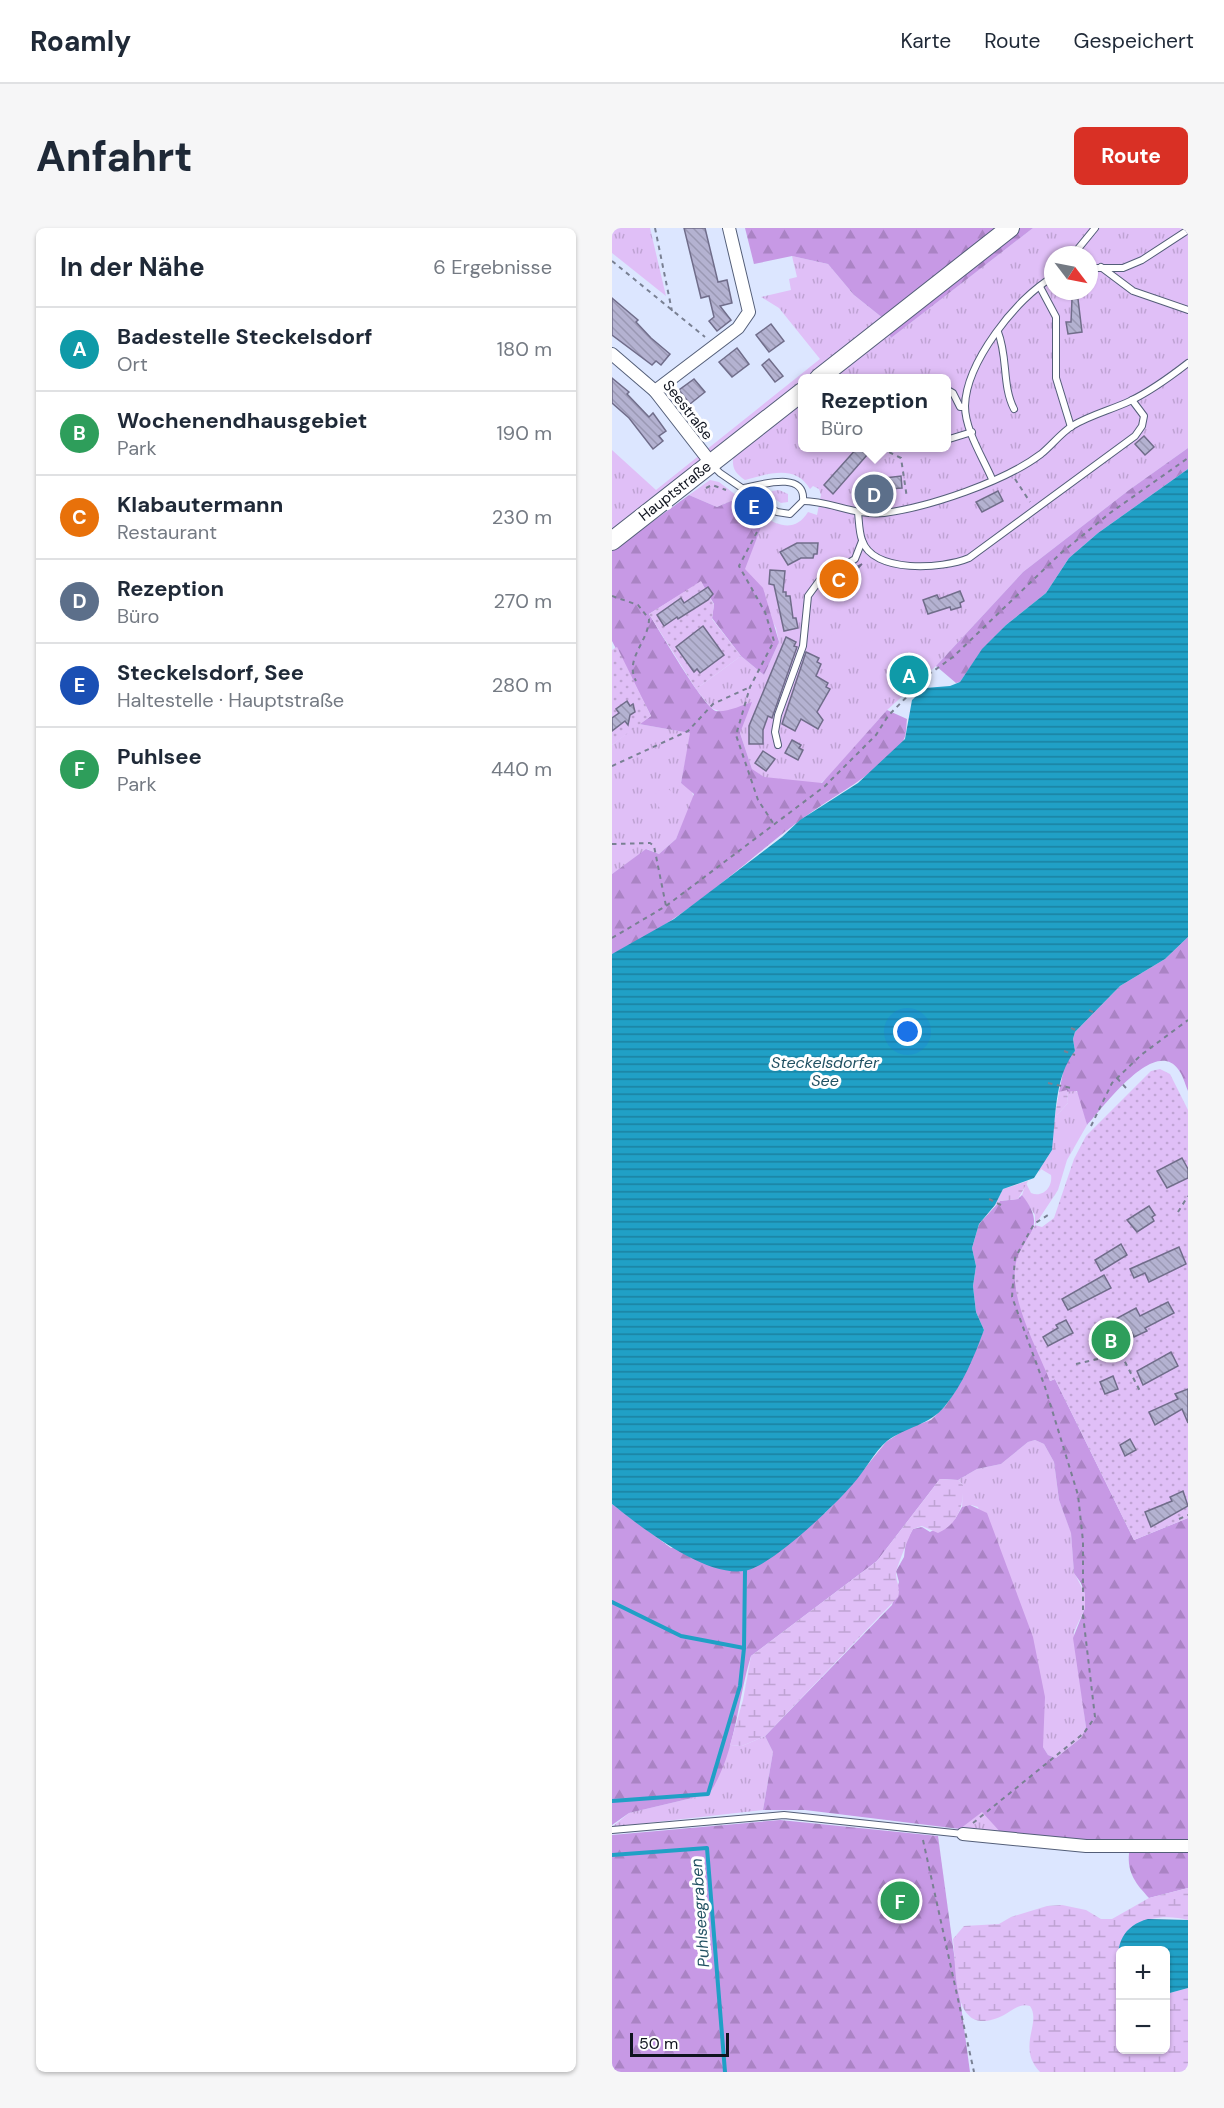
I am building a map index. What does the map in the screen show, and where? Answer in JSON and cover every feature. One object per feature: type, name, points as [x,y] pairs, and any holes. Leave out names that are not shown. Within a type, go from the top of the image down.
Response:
[{"type":"main road","points":[[824,374],[1010,228]]},
{"type":"main road","name":"Hauptstraße","points":[[612,541],[798,395]]},
{"type":"street","points":[[655,391],[744,322],[750,312],[729,228]]},
{"type":"street","name":"Seestraße","points":[[612,354],[655,391],[711,463]]},
{"type":"street","points":[[963,1834],[1086,1846],[1188,1846]]},
{"type":"lane","points":[[1080,246],[1095,228]]},
{"type":"lane","points":[[1098,267],[1123,268],[1142,260],[1188,230]]},
{"type":"lane","points":[[1101,267],[1133,291],[1188,310]]},
{"type":"lane","points":[[992,479],[972,432],[965,407],[967,386],[976,363],[1016,308],[1044,284]]},
{"type":"lane","points":[[1040,287],[1056,317],[1056,378],[1071,427]]},
{"type":"lane","points":[[998,332],[1004,346],[1008,399],[1014,409]]},
{"type":"lane","points":[[711,463],[720,473],[777,512],[790,514],[803,501],[819,502],[858,512],[881,513],[908,510],[959,495],[1010,472],[1041,454],[1071,427],[1132,400],[1188,363]]},
{"type":"lane","points":[[951,392],[960,406],[965,407]]},
{"type":"lane","points":[[862,541],[877,559],[893,564],[945,566],[969,558],[1135,436],[1142,426],[1144,416],[1132,400]]},
{"type":"lane","points":[[951,438],[972,432]]},
{"type":"lane","points":[[744,488],[785,481],[798,486],[802,491],[803,501]]},
{"type":"lane","points":[[777,745],[775,732],[778,715],[803,646],[808,596],[819,581],[855,559],[862,541],[858,512]]},
{"type":"lane","points":[[612,1830],[784,1815],[963,1834]]},
{"type":"path","points":[[655,228],[672,311]]},
{"type":"path","points":[[612,261],[715,345]]},
{"type":"path","points":[[888,452],[902,461],[908,510]]},
{"type":"path","points":[[612,938],[666,906],[775,826],[825,786],[876,735],[888,716],[928,675],[961,650],[1061,553],[1110,513],[1188,458]]},
{"type":"path","points":[[1010,472],[1035,509]]},
{"type":"path","points":[[704,489],[712,485],[737,494],[744,488]]},
{"type":"path","points":[[764,504],[758,530],[739,566],[765,612],[774,641],[750,687],[736,735],[758,800],[775,826]]},
{"type":"path","points":[[612,596],[638,605],[649,619],[633,663],[632,674],[636,681]]},
{"type":"path","points":[[612,766],[688,731],[713,704],[750,687]]},
{"type":"path","points":[[612,844],[650,843],[654,846],[666,906]]},
{"type":"path","points":[[1089,1010],[1096,1014]]},
{"type":"path","points":[[1091,1126],[1108,1089],[1117,1078],[1168,1032],[1188,1020]]},
{"type":"path","points":[[1071,1028],[1078,1031]]},
{"type":"path","points":[[1064,1051],[1075,1055]]},
{"type":"path","points":[[1117,1078],[1126,1088]]},
{"type":"path","points":[[1048,1083],[1071,1088]]},
{"type":"path","points":[[1178,1212],[1188,1196]]},
{"type":"path","points":[[989,1199],[1001,1205]]},
{"type":"path","points":[[963,1834],[986,1811],[1084,1733],[1095,1717],[1083,1615],[1083,1541],[1072,1472],[1012,1297],[1015,1258],[1034,1224],[1048,1215]]},
{"type":"path","points":[[1076,1364],[1119,1354],[1141,1393]]},
{"type":"path","points":[[1179,1519],[1188,1515]]},
{"type":"path","points":[[918,1828],[974,2072]]},
{"type":"green space","points":[[612,228],[650,228],[666,296],[612,253]]},
{"type":"green space","points":[[745,228],[1000,228],[884,319],[854,295],[828,264],[792,256],[754,264]]},
{"type":"green space","points":[[1020,228],[1033,228],[891,338],[888,332]]},
{"type":"green space","points":[[1033,228],[1188,228],[1188,448],[1129,490],[1023,572],[936,666],[887,710],[827,778],[786,811],[752,769],[740,733],[719,711],[711,708],[696,689],[741,656],[764,675],[779,642],[776,628],[744,569],[765,517],[788,525],[799,522],[808,512],[817,515],[821,495],[819,489],[813,486],[810,489],[797,476],[789,474],[772,474],[745,480],[734,469],[734,454],[798,403],[798,452],[951,452],[951,374],[833,374],[888,332],[891,338]]},
{"type":"green space","points":[[792,256],[828,264],[854,295],[884,319],[813,374],[801,374],[820,359],[779,308],[761,297],[791,290],[789,279],[797,277]]},
{"type":"green space","points":[[798,377],[798,386],[612,533],[612,450],[656,490]]},
{"type":"green space","points":[[1188,448],[1188,469],[1098,533],[1069,558],[1046,593],[1006,625],[983,649],[960,682],[956,683],[936,666],[1023,572],[1129,490]]},
{"type":"green space","points":[[710,480],[719,482],[745,502],[731,501],[717,507],[689,495]]},
{"type":"green space","points":[[779,490],[788,494],[788,502],[781,503],[770,496],[772,491]]},
{"type":"green space","points":[[689,495],[717,507],[731,501],[745,502],[765,517],[745,569],[763,588],[779,642],[764,675],[741,656],[712,618],[714,604],[701,582],[649,614],[692,683],[710,707],[716,711],[724,711],[752,702],[740,733],[752,769],[764,777],[822,783],[887,710],[907,719],[906,733],[903,741],[892,753],[868,774],[802,819],[663,926],[612,954],[612,874],[646,849],[659,854],[676,839],[694,794],[681,783],[690,733],[639,724],[651,716],[612,641],[612,551]]},
{"type":"green space","points":[[701,581],[714,605],[712,619],[741,656],[696,689],[649,614]]},
{"type":"green space","points":[[864,621],[873,641],[840,655],[831,635]]},
{"type":"green space","points":[[617,647],[651,716],[612,745],[612,650]]},
{"type":"green space","points":[[639,724],[691,733],[681,783],[691,789],[694,798],[676,839],[659,854],[647,849],[612,874],[612,745]]},
{"type":"green space","points":[[664,785],[675,795],[662,810],[651,799]]},
{"type":"green space","points":[[1188,937],[1188,1091],[1178,1069],[1168,1062],[1156,1062],[1143,1068],[1129,1079],[1087,1125],[1077,1091],[1059,1092],[1065,1063],[1075,1051],[1073,1039],[1075,1032],[1120,986],[1165,959]]},
{"type":"green space","points":[[1160,1069],[1170,1074],[1188,1110],[1188,1518],[1134,1540],[1055,1379],[1050,1381],[1025,1322],[1016,1291],[1015,1276],[1017,1257],[1035,1225],[1042,1227],[1054,1218],[1074,1159],[1086,1136],[1151,1071]]},
{"type":"green space","points":[[1074,1089],[1079,1094],[1087,1125],[1067,1160],[1058,1190],[1035,1225],[1035,1215],[1022,1195],[1026,1183],[1031,1193],[1035,1194],[1043,1193],[1049,1187],[1051,1175],[1041,1169],[1054,1149],[1057,1115],[1068,1103],[1067,1090]]},
{"type":"green space","points":[[1067,1090],[1068,1103],[1057,1115],[1058,1138],[1055,1152],[1039,1172],[1039,1166],[1048,1157],[1059,1092]]},
{"type":"green space","points":[[1028,1181],[1018,1199],[1000,1201],[995,1205],[1003,1189]]},
{"type":"green space","points":[[1022,1195],[1033,1213],[1034,1220],[1031,1235],[1017,1260],[1050,1381],[1055,1379],[1134,1540],[1188,1518],[1188,1842],[1087,1841],[1002,1834],[982,1812],[960,1829],[805,1810],[763,1810],[773,1752],[765,1736],[892,1605],[899,1582],[896,1571],[904,1557],[906,1541],[913,1529],[922,1527],[930,1532],[955,1519],[962,1507],[970,1505],[987,1513],[1033,1637],[1045,1697],[1043,1747],[1048,1755],[1056,1758],[1082,1737],[1086,1727],[1073,1638],[1085,1608],[1085,1594],[1074,1573],[1071,1533],[1059,1500],[1054,1462],[1044,1444],[1035,1440],[1028,1442],[1001,1464],[977,1469],[958,1480],[940,1479],[877,1561],[751,1656],[725,1762],[709,1794],[629,1813],[612,1825],[612,1504],[671,1548],[825,1513],[886,1442],[906,1429],[931,1420],[946,1405],[958,1387],[984,1330],[976,1312],[973,1286],[976,1266],[972,1248],[979,1224],[1000,1201],[1018,1199]]},
{"type":"green space","points":[[1035,1440],[1044,1444],[1054,1462],[1059,1500],[1071,1532],[1074,1572],[1085,1594],[1085,1608],[1074,1632],[1086,1727],[1082,1737],[1056,1758],[1048,1755],[1043,1747],[978,1507],[971,1505],[962,1507],[963,1485],[958,1480],[977,1469],[1001,1464],[1028,1442]]},
{"type":"green space","points":[[940,1479],[958,1480],[963,1485],[961,1507],[950,1525],[938,1533],[922,1526],[913,1529],[897,1570],[898,1597],[765,1736],[742,1746],[730,1745],[743,1700],[751,1656],[877,1561]]},
{"type":"green space","points":[[765,1736],[773,1752],[763,1810],[612,1827],[629,1813],[709,1794],[730,1745],[742,1746]]},
{"type":"green space","points":[[982,1811],[1002,1834],[960,1829]]},
{"type":"green space","points":[[780,1820],[938,1836],[970,2072],[612,2072],[612,1835]]},
{"type":"green space","points":[[1129,1853],[1188,1853],[1188,1888],[1149,1898],[1133,1878],[1129,1866]]},
{"type":"green space","points":[[1188,1888],[1188,1920],[1167,1917],[1146,1920],[1129,1930],[1120,1946],[1116,1946],[1116,2054],[1170,2054],[1170,1993],[1188,1988],[1188,2072],[1040,2072],[1030,2054],[1033,2013],[1030,2006],[1019,2006],[987,2021],[974,2019],[966,2012],[957,1985],[953,1939],[964,1926],[999,1924],[1011,1917],[1047,1906],[1062,1905],[1086,1910],[1101,1919],[1112,1919],[1149,1898]]},
{"type":"water","name":"Steckelsdorfer See","points":[[1188,469],[1188,937],[1165,959],[1120,986],[1075,1032],[1073,1039],[1075,1051],[1068,1061],[1060,1085],[1052,1150],[1034,1178],[1003,1189],[995,1205],[979,1224],[972,1248],[976,1266],[973,1286],[976,1312],[984,1330],[963,1379],[945,1406],[932,1418],[887,1441],[844,1494],[802,1534],[770,1559],[744,1571],[728,1571],[692,1559],[656,1537],[612,1504],[612,954],[674,919],[782,837],[800,820],[858,783],[905,739],[912,700],[925,688],[950,686],[960,682],[982,649],[1006,625],[1046,593],[1069,558],[1098,533]]},
{"type":"water","points":[[1148,1919],[1188,1920],[1188,1988],[1170,1993],[1170,1946],[1119,1946],[1127,1931]]},
{"type":"building","points":[[684,228],[705,228],[718,282],[727,280],[732,303],[720,306],[731,320],[717,331],[709,321],[714,317],[709,296],[701,298]]},
{"type":"building","points":[[612,298],[638,320],[636,322],[651,338],[670,354],[661,365],[656,361],[652,365],[612,335]]},
{"type":"building","points":[[1072,300],[1078,300],[1082,332],[1068,334],[1066,322],[1071,322]]},
{"type":"building","points":[[771,324],[784,341],[769,352],[756,335]]},
{"type":"building","points":[[737,348],[749,364],[732,377],[719,362]]},
{"type":"building","points":[[769,359],[783,376],[775,382],[762,365]]},
{"type":"building","points":[[612,378],[629,392],[627,394],[649,417],[653,413],[666,431],[659,436],[663,441],[653,449],[629,418],[612,403]]},
{"type":"building","points":[[694,379],[705,392],[690,404],[679,390]]},
{"type":"building","points":[[1144,436],[1154,447],[1145,455],[1135,444]]},
{"type":"building","points":[[854,452],[870,452],[833,494],[824,485]]},
{"type":"building","points":[[901,476],[902,488],[888,489],[888,498],[861,500],[860,481]]},
{"type":"building","points":[[998,491],[1003,501],[982,512],[976,502]]},
{"type":"building","points":[[797,543],[818,543],[817,554],[814,554],[813,558],[801,558],[788,565],[780,552]]},
{"type":"building","points":[[862,564],[845,583],[830,593],[825,584]]},
{"type":"building","points":[[770,570],[785,571],[783,592],[786,592],[786,596],[790,596],[793,618],[796,618],[798,628],[784,631],[774,585],[769,584]]},
{"type":"building","points":[[708,587],[713,594],[708,600],[664,626],[657,615],[681,598],[684,603]]},
{"type":"building","points":[[960,591],[964,601],[960,603],[961,607],[951,610],[950,607],[928,614],[923,600],[937,595],[939,599]]},
{"type":"building","points":[[703,626],[724,655],[700,673],[697,669],[694,672],[676,647]]},
{"type":"building","points":[[786,637],[796,642],[794,646],[797,647],[772,718],[768,716],[763,730],[763,744],[749,744],[749,726]]},
{"type":"building","points":[[806,652],[819,658],[817,662],[821,664],[816,676],[828,683],[826,687],[830,689],[817,712],[823,720],[818,729],[801,719],[795,731],[782,724]]},
{"type":"building","points":[[627,701],[630,706],[633,704],[635,712],[630,715],[628,725],[625,721],[612,731],[612,718],[619,713],[616,709]]},
{"type":"building","points":[[792,740],[801,745],[799,748],[803,750],[798,760],[785,753]]},
{"type":"building","points":[[763,751],[775,759],[766,771],[755,763]]},
{"type":"building","points":[[1182,1158],[1188,1169],[1188,1178],[1167,1188],[1157,1171]]},
{"type":"building","points":[[1149,1206],[1155,1215],[1152,1217],[1154,1221],[1137,1232],[1127,1220]]},
{"type":"building","points":[[1121,1244],[1127,1255],[1101,1271],[1095,1260]]},
{"type":"building","points":[[1179,1247],[1186,1264],[1149,1282],[1145,1273],[1134,1278],[1130,1269]]},
{"type":"building","points":[[1104,1275],[1111,1288],[1068,1310],[1062,1299]]},
{"type":"building","points":[[1168,1302],[1174,1313],[1145,1328],[1147,1331],[1134,1337],[1131,1331],[1103,1343],[1097,1329],[1136,1308],[1140,1316]]},
{"type":"building","points":[[1066,1320],[1073,1333],[1048,1346],[1043,1337],[1058,1328],[1056,1325]]},
{"type":"building","points":[[1171,1352],[1178,1366],[1143,1385],[1137,1371]]},
{"type":"building","points":[[1113,1376],[1118,1389],[1105,1394],[1100,1382]]},
{"type":"building","points":[[1188,1389],[1188,1423],[1182,1409],[1155,1425],[1149,1412],[1178,1399],[1175,1394]]},
{"type":"building","points":[[1130,1439],[1136,1450],[1125,1456],[1120,1445]]},
{"type":"building","points":[[1183,1491],[1188,1506],[1151,1527],[1145,1512],[1172,1501],[1170,1497]]},
{"type":"waterway","points":[[612,1801],[708,1794],[740,1686],[744,1648],[745,1571]]},
{"type":"waterway","points":[[612,1602],[681,1636],[744,1648]]},
{"type":"waterway","name":"Puhlseegraben","points":[[612,1855],[707,1848],[725,2072]]},
{"type":"place","name":"Rezeption","points":[[874,494]]},
{"type":"place","name":"Steckelsdorf, See","points":[[754,506]]},
{"type":"place","name":"Klabautermann","points":[[839,579]]},
{"type":"place","name":"Badestelle Steckelsdorf","points":[[909,675]]},
{"type":"place","name":"Wochenendhausgebiet","points":[[1111,1340]]},
{"type":"place","name":"Puhlsee","points":[[900,1901]]}]
